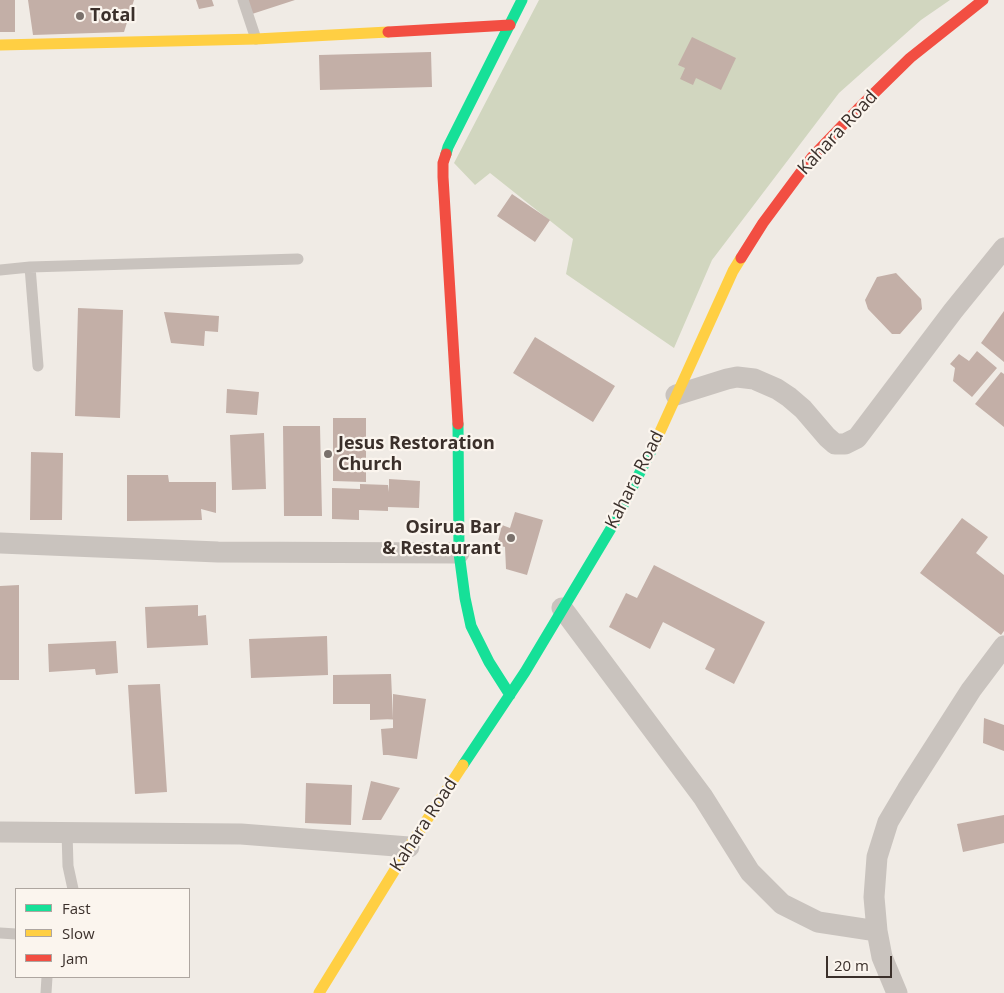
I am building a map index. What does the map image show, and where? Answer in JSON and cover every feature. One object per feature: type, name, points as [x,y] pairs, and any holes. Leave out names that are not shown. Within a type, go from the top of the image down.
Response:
[{"type":"street","points":[[510,695],[489,662],[471,626],[459,553],[458,422],[443,162],[448,146],[522,0]]},
{"type":"street","name":"Kahara Road","points":[[319,993],[364,917],[525,672],[613,525],[655,444],[733,271],[763,223],[812,157],[910,58],[984,0]]},
{"type":"street","points":[[0,45],[256,39],[510,25]]},
{"type":"street","points":[[676,395],[727,379],[737,377],[754,379],[777,389],[803,409],[835,444],[845,444],[857,438],[1004,248]]},
{"type":"street","points":[[0,543],[218,552],[459,553]]},
{"type":"street","points":[[562,608],[703,797],[750,872],[782,904],[818,922],[877,931]]},
{"type":"street","points":[[897,993],[882,957],[877,931],[874,897],[877,857],[888,822],[906,790],[971,690],[1004,646]]},
{"type":"street","points":[[0,832],[241,834],[409,847]]},
{"type":"lane","points":[[243,0],[256,39]]},
{"type":"lane","points":[[0,270],[30,267],[298,259]]},
{"type":"lane","points":[[30,267],[38,366]]},
{"type":"lane","points":[[67,832],[68,866],[73,888]]},
{"type":"lane","points":[[0,933],[15,934]]},
{"type":"lane","points":[[46,993],[47,978]]},
{"type":"green space","points":[[539,0],[950,0],[921,20],[839,93],[712,260],[674,348],[566,274],[573,239],[490,173],[475,185],[454,163]]},
{"type":"building","points":[[0,0],[15,0],[15,32],[0,32]]},
{"type":"building","name":"Total","points":[[28,0],[134,0],[124,32],[33,35]]},
{"type":"building","points":[[196,0],[212,0],[214,6],[199,9]]},
{"type":"building","points":[[247,0],[295,0],[252,14]]},
{"type":"building","points":[[692,37],[736,58],[721,90],[696,78],[693,85],[680,79],[685,68],[678,65]]},
{"type":"building","points":[[431,52],[432,87],[320,90],[319,55]]},
{"type":"building","points":[[512,194],[550,220],[535,242],[497,216]]},
{"type":"building","points":[[896,273],[921,299],[922,309],[900,334],[892,334],[868,309],[865,300],[877,277]]},
{"type":"building","points":[[78,308],[123,310],[120,418],[75,416]]},
{"type":"building","points":[[1004,311],[1004,362],[981,343]]},
{"type":"building","points":[[164,312],[219,316],[218,332],[205,331],[204,346],[171,343]]},
{"type":"building","points":[[535,337],[615,386],[593,422],[513,373]]},
{"type":"building","points":[[977,351],[997,368],[972,397],[953,381],[955,368],[950,364],[959,354],[969,361]]},
{"type":"building","points":[[1001,372],[1004,374],[1004,427],[975,404]]},
{"type":"building","points":[[227,389],[259,392],[257,415],[226,413]]},
{"type":"building","points":[[333,418],[366,418],[366,482],[333,481]]},
{"type":"building","points":[[283,426],[320,426],[322,516],[284,516]]},
{"type":"building","points":[[264,433],[266,489],[232,490],[230,435]]},
{"type":"building","points":[[31,452],[63,453],[62,520],[30,520]]},
{"type":"building","points":[[127,475],[168,475],[169,482],[216,482],[216,513],[201,509],[202,520],[127,521]]},
{"type":"building","points":[[389,479],[420,481],[419,508],[388,507],[388,511],[359,510],[359,520],[332,519],[332,488],[360,489],[360,484],[388,485],[389,492]]},
{"type":"building","points":[[515,512],[543,520],[527,575],[506,569],[505,547],[497,545],[502,525],[510,528]]},
{"type":"building","points":[[962,518],[988,537],[976,553],[1004,575],[1004,631],[1001,635],[920,573]]},
{"type":"building","points":[[654,565],[765,622],[734,684],[705,669],[715,649],[663,622],[650,649],[609,627],[626,593],[637,598]]},
{"type":"building","points":[[19,585],[19,680],[0,680],[0,586]]},
{"type":"building","points":[[198,605],[198,616],[206,615],[208,645],[147,648],[145,607]]},
{"type":"building","points":[[327,636],[328,675],[251,678],[249,639]]},
{"type":"building","points":[[116,641],[118,673],[96,675],[95,669],[49,672],[48,644]]},
{"type":"building","points":[[391,674],[393,719],[370,720],[370,704],[333,704],[333,675]]},
{"type":"building","points":[[160,684],[167,792],[135,794],[128,685]]},
{"type":"building","points":[[393,694],[426,699],[417,759],[383,755],[381,729],[393,728]]},
{"type":"building","points":[[984,718],[1004,725],[1004,751],[983,743]]},
{"type":"building","points":[[371,781],[400,788],[381,820],[362,820]]},
{"type":"building","points":[[306,783],[352,785],[351,825],[305,823]]},
{"type":"building","points":[[1004,815],[1004,843],[963,852],[957,824]]},
{"type":"traffic: fast","points":[[446,154],[522,0]]},
{"type":"traffic: fast","points":[[458,424],[459,553],[465,598],[471,626],[489,662],[510,695]]},
{"type":"traffic: fast","points":[[463,765],[525,672],[613,525],[654,445]]},
{"type":"traffic: slow","points":[[0,45],[256,39],[388,32]]},
{"type":"traffic: slow","points":[[654,445],[733,271],[741,258]]},
{"type":"traffic: slow","points":[[319,993],[409,847],[463,765]]},
{"type":"traffic: jam","points":[[741,258],[763,223],[812,157],[910,58],[983,0]]},
{"type":"traffic: jam","points":[[388,32],[510,25]]},
{"type":"traffic: jam","points":[[446,154],[443,163],[443,177],[458,424]]},
{"type":"place","name":"Total","points":[[80,16]]},
{"type":"place","name":"Jesus Restoration Church","points":[[328,454]]},
{"type":"place","name":"Osirua Bar & Restaurant","points":[[511,538]]}]
